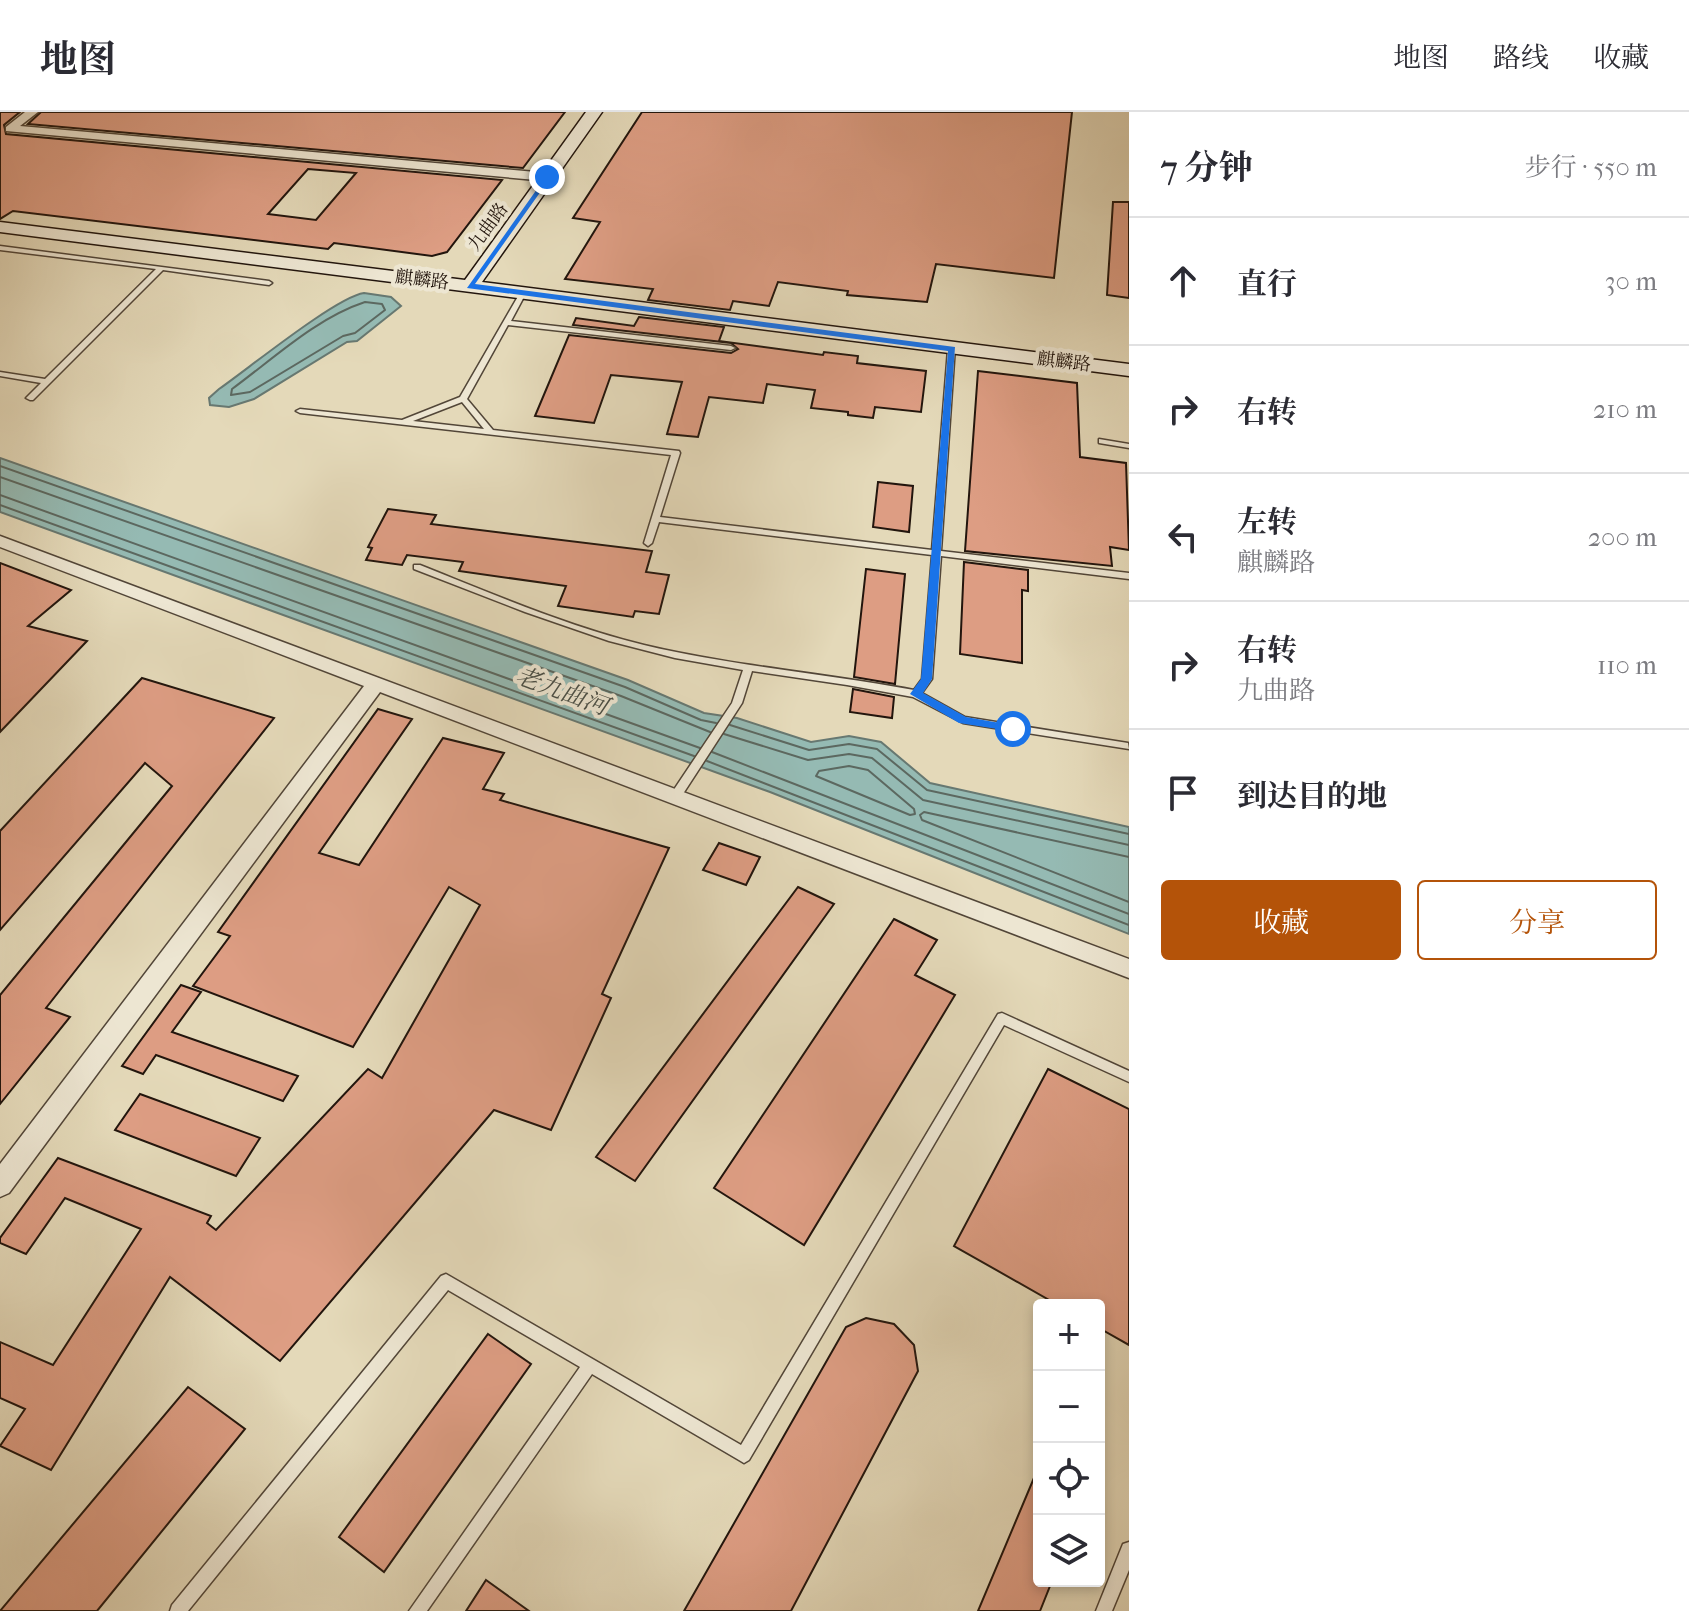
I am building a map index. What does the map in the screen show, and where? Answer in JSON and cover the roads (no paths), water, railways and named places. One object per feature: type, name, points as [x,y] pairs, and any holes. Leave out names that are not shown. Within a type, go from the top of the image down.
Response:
[{"type":"street","points":[[32,112],[10,129],[547,177]]},
{"type":"street","name":"九曲路","points":[[470,286],[594,112]]},
{"type":"street","name":"麒麟路","points":[[0,227],[1129,370]]},
{"type":"street","points":[[0,541],[1129,969]]},
{"type":"street","points":[[0,1185],[375,685]]},
{"type":"lane","points":[[0,248],[269,283]]},
{"type":"lane","points":[[30,398],[161,268]]},
{"type":"lane","points":[[403,422],[463,399],[523,293]]},
{"type":"lane","points":[[506,323],[731,348]]},
{"type":"lane","points":[[916,694],[927,679],[952,349]]},
{"type":"lane","points":[[0,374],[46,381]]},
{"type":"lane","points":[[463,399],[491,432]]},
{"type":"lane","points":[[300,411],[676,453],[648,543]]},
{"type":"lane","points":[[1102,441],[1129,446]]},
{"type":"lane","points":[[656,519],[1129,576]]},
{"type":"lane","points":[[417,567],[535,613],[641,647],[748,668],[916,694],[963,720],[1128,746]]},
{"type":"lane","points":[[675,797],[737,703],[748,668]]},
{"type":"lane","points":[[178,1611],[446,1281],[744,1455],[1002,1018],[1129,1077]]},
{"type":"lane","points":[[417,1611],[590,1365]]},
{"type":"lane","points":[[1104,1611],[1129,1550]]},
{"type":"water","points":[[364,293],[391,297],[401,306],[357,341],[347,342],[254,399],[229,407],[210,405],[209,398],[219,389],[292,335],[351,297]]},
{"type":"water","name":"老九曲河","points":[[0,458],[628,680],[704,713],[737,718],[811,742],[849,736],[881,742],[930,783],[1129,827],[1129,934],[770,792],[0,512]]}]
